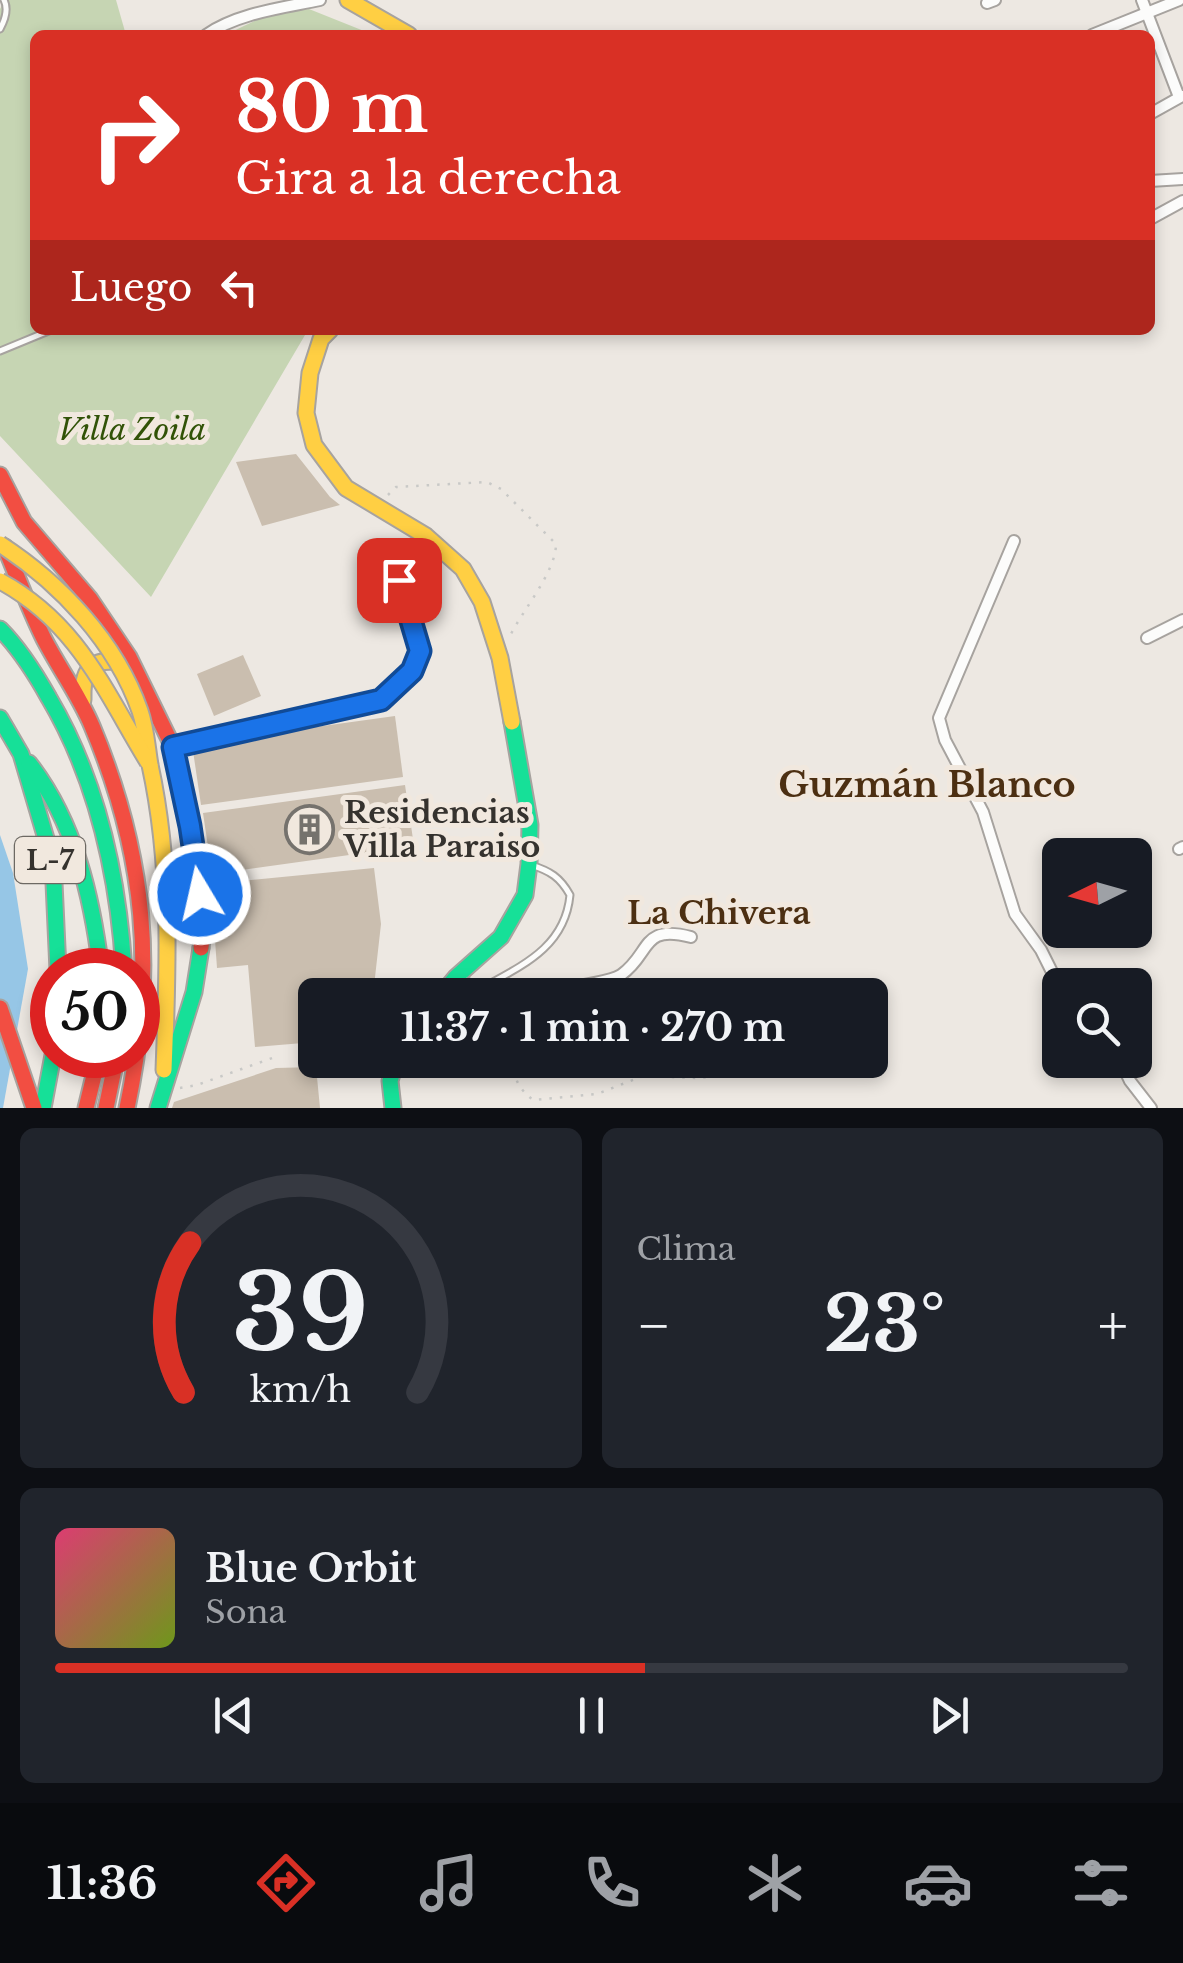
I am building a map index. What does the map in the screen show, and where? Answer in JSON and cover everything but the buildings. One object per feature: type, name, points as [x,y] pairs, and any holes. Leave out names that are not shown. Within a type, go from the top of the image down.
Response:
[{"type":"main road","points":[[348,0],[400,30]]},
{"type":"main road","points":[[325,335],[310,373],[306,413],[314,446],[346,488],[426,536],[463,569],[482,602],[500,658],[530,825],[529,864],[524,895],[501,938],[456,977]]},
{"type":"main road","points":[[0,474],[24,522],[90,599],[129,657],[173,747],[190,826],[203,926],[194,992],[158,1108]]},
{"type":"main road","points":[[0,534],[43,637],[88,718],[135,860],[145,956],[143,1022],[127,1108]]},
{"type":"main road","points":[[0,544],[60,590],[110,653],[141,712],[168,862],[164,1090]]},
{"type":"main road","points":[[0,581],[33,600],[56,620],[91,666],[150,766]]},
{"type":"main road","points":[[2,631],[47,692],[84,770],[104,830],[116,885],[122,948]]},
{"type":"main road","points":[[88,718],[82,683],[86,671],[97,662],[121,662],[144,685]]},
{"type":"main road","name":"L-7","points":[[0,718],[21,754],[49,856],[57,948]]},
{"type":"main road","points":[[21,754],[52,794],[83,872],[99,948]]},
{"type":"main road","points":[[0,1008],[34,1108]]},
{"type":"main road","points":[[43,1108],[49,1078]]},
{"type":"main road","points":[[86,1108],[94,1078]]},
{"type":"main road","points":[[106,1108],[112,1078]]},
{"type":"main road","points":[[391,1078],[392,1108]]},
{"type":"street","points":[[214,30],[254,14],[320,0]]},
{"type":"street","points":[[1142,0],[1154,30]]},
{"type":"street","points":[[1104,30],[1179,0]]},
{"type":"street","points":[[1155,34],[1181,96],[1155,111]]},
{"type":"street","points":[[1155,181],[1183,178]]},
{"type":"street","points":[[1155,217],[1183,201]]},
{"type":"street","points":[[1014,541],[938,718],[945,740],[983,812],[1015,914],[1050,968]]},
{"type":"street","points":[[173,747],[381,700],[412,671],[420,651],[399,580]]},
{"type":"street","points":[[1147,638],[1183,620]]},
{"type":"street","points":[[613,978],[621,975],[658,936],[670,931],[690,937]]},
{"type":"street","points":[[1129,1078],[1151,1108]]},
{"type":"lane","points":[[0,29],[6,18],[4,0]]},
{"type":"lane","points":[[0,351],[38,335]]},
{"type":"lane","points":[[505,978],[533,960],[566,915],[570,895],[565,886],[551,872],[529,864]]},
{"type":"path","points":[[376,508],[396,487],[486,482],[501,489],[556,544],[543,580],[518,619],[500,658]]},
{"type":"path","points":[[164,1090],[197,1085],[275,1057]]},
{"type":"path","points":[[516,1078],[521,1090],[533,1100],[597,1094],[638,1078]]},
{"type":"green space","name":"Villa Zoila","points":[[5,0],[116,0],[125,30],[30,30],[30,335],[305,335],[151,597],[0,436],[0,9]]},
{"type":"green space","points":[[309,9],[362,30],[235,30],[273,12]]},
{"type":"water","points":[[0,835],[13,873],[28,969],[3,1108],[0,1108]]},
{"type":"traffic: fast","points":[[0,629],[49,698],[81,762],[111,864],[122,948]]},
{"type":"traffic: fast","points":[[0,718],[21,754],[47,842],[54,883],[57,948]]},
{"type":"traffic: fast","points":[[455,978],[501,937],[525,895],[530,825],[512,722]]},
{"type":"traffic: fast","points":[[29,763],[70,835],[86,888],[97,948]]},
{"type":"traffic: fast","points":[[158,1108],[194,992],[201,948]]},
{"type":"traffic: fast","points":[[43,1108],[49,1078]]},
{"type":"traffic: fast","points":[[391,1078],[393,1108]]},
{"type":"traffic: slow","points":[[348,0],[400,30]]},
{"type":"traffic: slow","points":[[325,335],[310,373],[306,413],[314,445],[346,488],[426,536],[463,569],[482,602],[500,658],[512,722]]},
{"type":"traffic: slow","points":[[0,544],[44,577],[101,638],[140,711],[150,765]]},
{"type":"traffic: slow","points":[[0,581],[27,598],[70,638],[148,762]]},
{"type":"traffic: slow","points":[[83,700],[89,669],[101,662],[119,662]]},
{"type":"traffic: slow","points":[[150,765],[165,879],[164,1070]]},
{"type":"traffic: jam","points":[[0,475],[24,522],[90,599],[129,657],[173,747],[190,826],[203,925],[201,948]]},
{"type":"traffic: jam","points":[[5,547],[44,639],[92,726],[124,821],[141,914],[143,961],[136,1058],[127,1108]]},
{"type":"traffic: jam","points":[[0,1008],[34,1108]]},
{"type":"traffic: jam","points":[[86,1108],[93,1078]]},
{"type":"traffic: jam","points":[[106,1108],[112,1078]]},
{"type":"place","name":"Residencias Villa Paraiso","points":[[309,830]]},
{"type":"district","name":"Guzmán Blanco","points":[[927,785]]},
{"type":"district","name":"La Chivera","points":[[719,913]]},
{"type":"route","points":[[200,894],[173,747],[381,700],[412,671],[420,651],[399,580]]}]
